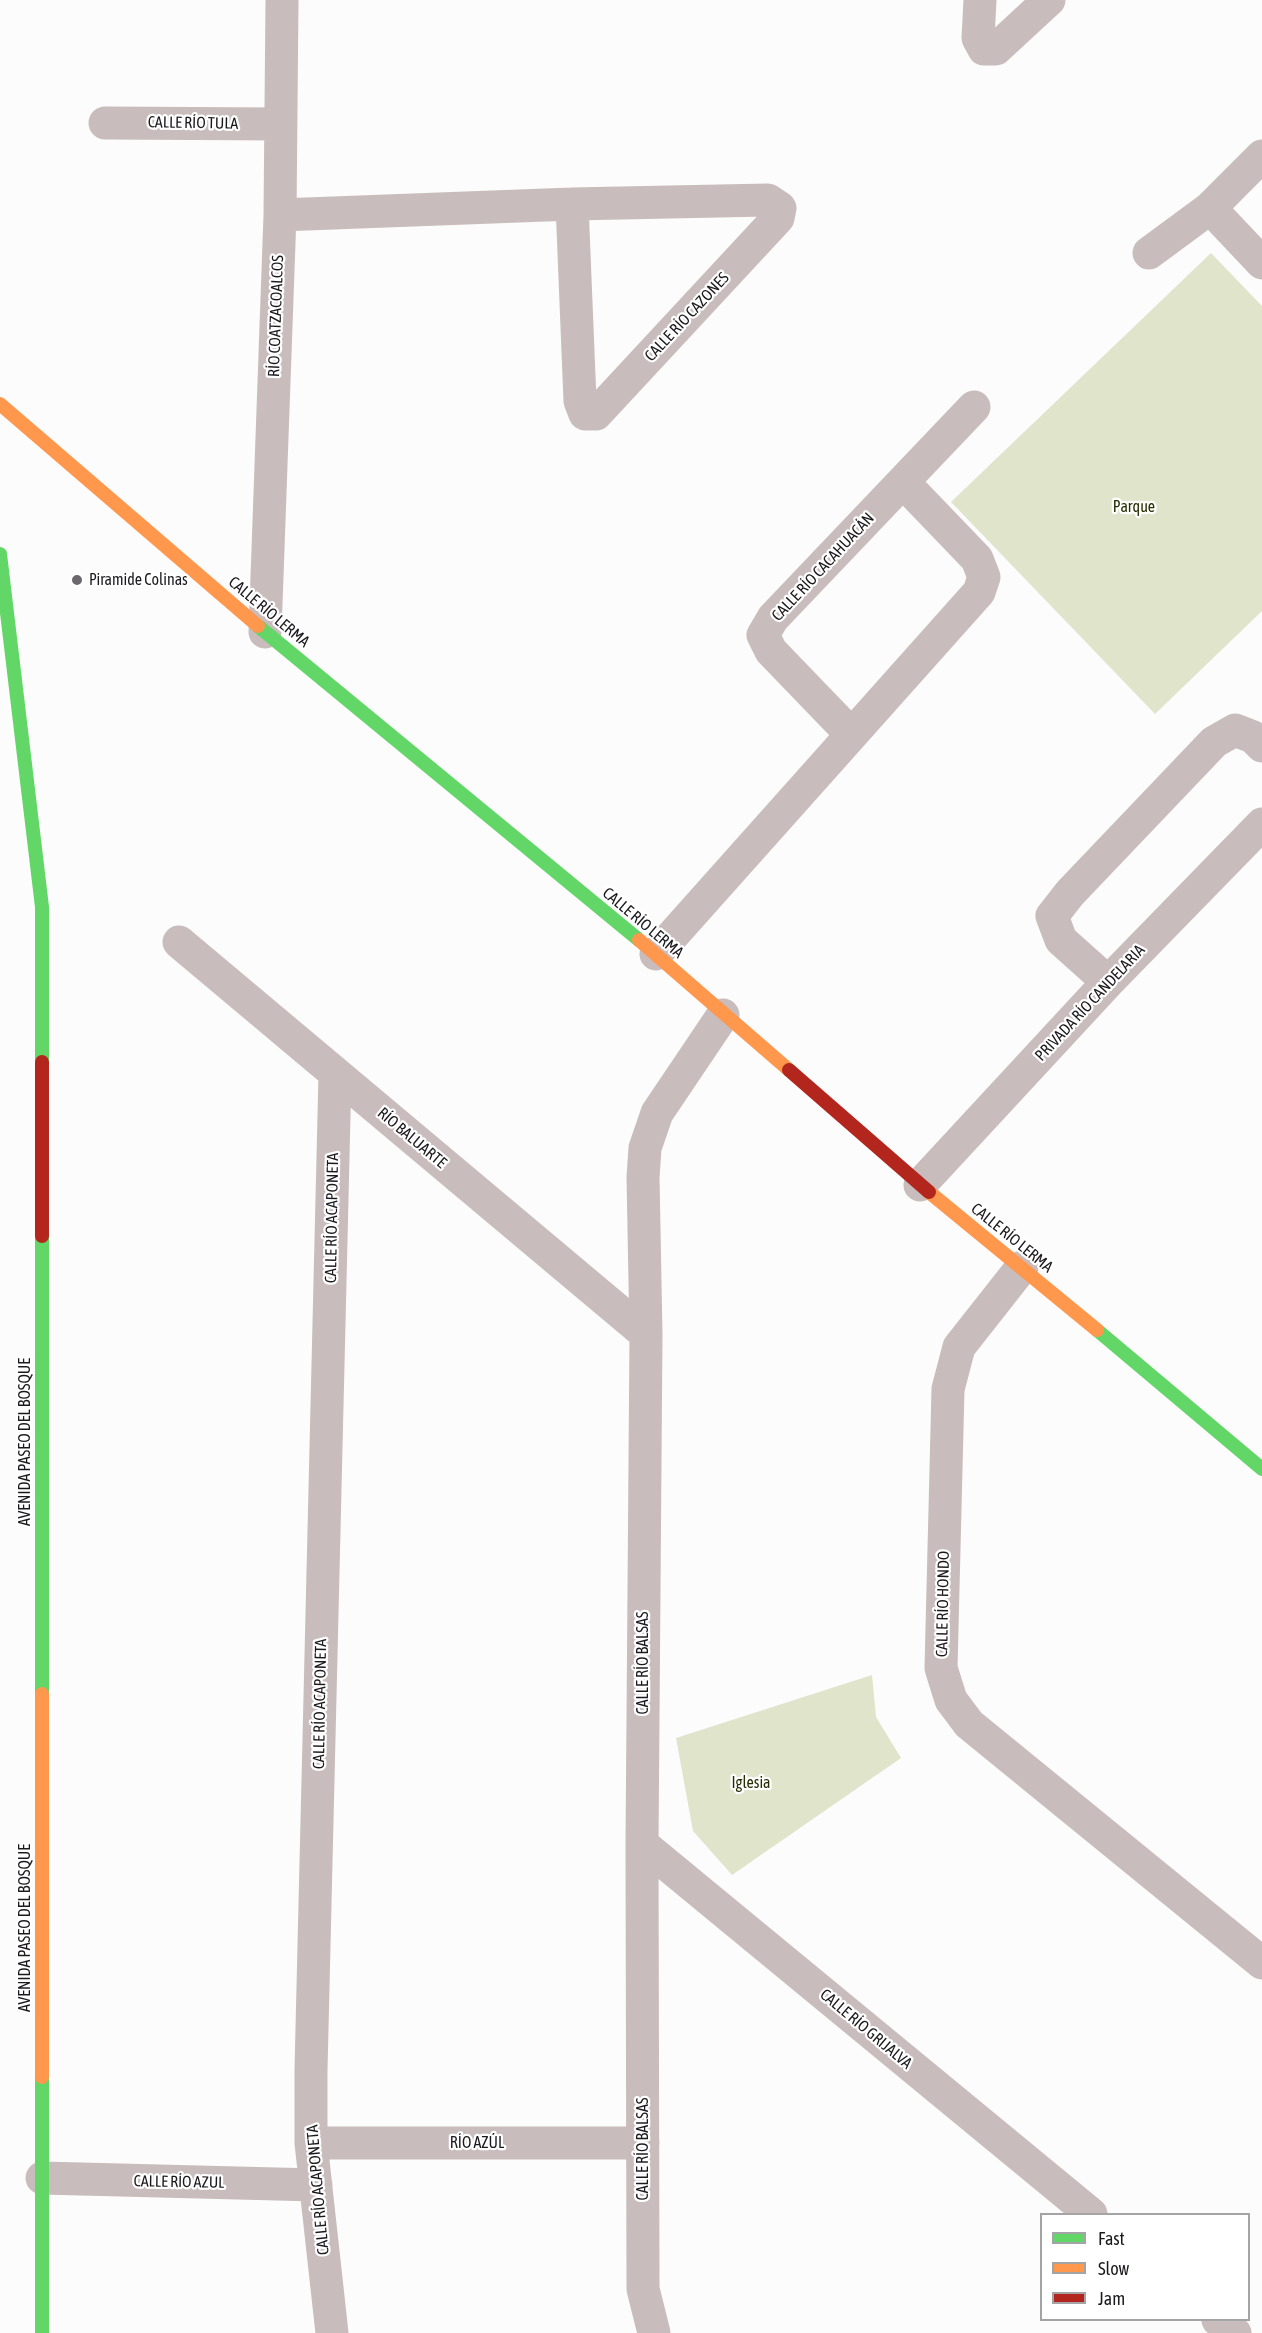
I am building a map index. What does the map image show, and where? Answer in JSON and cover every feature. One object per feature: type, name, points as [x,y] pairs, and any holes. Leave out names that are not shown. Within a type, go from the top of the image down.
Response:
[{"type":"main road","name":"CALLE RÍO LERMA","points":[[0,404],[265,632],[656,954],[920,1185],[1023,1267],[1262,1469]]},
{"type":"main road","name":"AVENIDA PASEO DEL BOSQUE","points":[[0,554],[42,907],[42,2333]]},
{"type":"main road","points":[[42,2316],[49,2333]]},
{"type":"street","name":"RÍO COATZACOALCOS","points":[[265,632],[280,215],[282,0]]},
{"type":"street","points":[[980,0],[978,38],[984,49],[996,49],[1049,0]]},
{"type":"street","name":"CALLE RÍO TULA","points":[[105,123],[280,124]]},
{"type":"street","points":[[1149,253],[1210,208],[1262,156]]},
{"type":"street","name":"CALLE RÍO CAZONES","points":[[280,215],[572,204],[768,200],[780,208],[778,218],[596,414],[585,414],[580,401],[572,204]]},
{"type":"street","points":[[1210,208],[1262,263]]},
{"type":"street","name":"CALLE RÍO CACAHUACÁN","points":[[851,734],[771,651],[763,635],[773,618],[974,407]]},
{"type":"street","points":[[656,954],[979,592],[984,577],[977,560],[903,482]]},
{"type":"street","points":[[1108,982],[1061,940],[1052,916],[1070,893],[1214,742],[1235,730],[1253,737],[1262,746]]},
{"type":"street","name":"PRIVADA RÍO CANDELARIA","points":[[920,1185],[1108,982],[1262,824]]},
{"type":"street","name":"RÍO BALUARTE","points":[[178,942],[646,1334]]},
{"type":"street","name":"CALLE RÍO BALSAS","points":[[654,2333],[643,2289],[642,1844],[646,1334],[643,1177],[645,1148],[657,1113],[723,1015]]},
{"type":"street","name":"CALLE RÍO ACAPONETA","points":[[332,2333],[311,2143],[335,1074]]},
{"type":"street","name":"CALLE RÍO HONDO","points":[[1023,1267],[959,1347],[948,1389],[941,1668],[951,1700],[969,1724],[1262,1963]]},
{"type":"street","name":"CALLE RÍO GRIJALVA","points":[[642,1844],[1090,2213]]},
{"type":"street","name":"RÍO AZÚL","points":[[311,2143],[643,2143]]},
{"type":"street","name":"CALLE RÍO AZUL","points":[[42,2178],[316,2185]]},
{"type":"street","points":[[1220,2321],[1235,2333]]},
{"type":"green space","name":"Parque","points":[[1211,253],[1262,306],[1262,611],[1155,714],[951,502]]},
{"type":"green space","name":"Iglesia","points":[[872,1675],[876,1717],[901,1758],[732,1875],[693,1831],[676,1738]]},
{"type":"traffic: fast","points":[[0,554],[42,907],[42,1062]]},
{"type":"traffic: fast","points":[[258,626],[639,940]]},
{"type":"traffic: fast","points":[[42,1236],[42,1694]]},
{"type":"traffic: fast","points":[[1097,1330],[1262,1469]]},
{"type":"traffic: fast","points":[[42,2077],[42,2333]]},
{"type":"traffic: slow","points":[[0,404],[258,626]]},
{"type":"traffic: slow","points":[[639,940],[789,1070]]},
{"type":"traffic: slow","points":[[929,1192],[1097,1330]]},
{"type":"traffic: slow","points":[[42,1694],[42,2077]]},
{"type":"traffic: jam","points":[[42,1062],[42,1236]]},
{"type":"traffic: jam","points":[[789,1070],[929,1192]]},
{"type":"place","name":"Piramide Colinas","points":[[77,580]]}]
